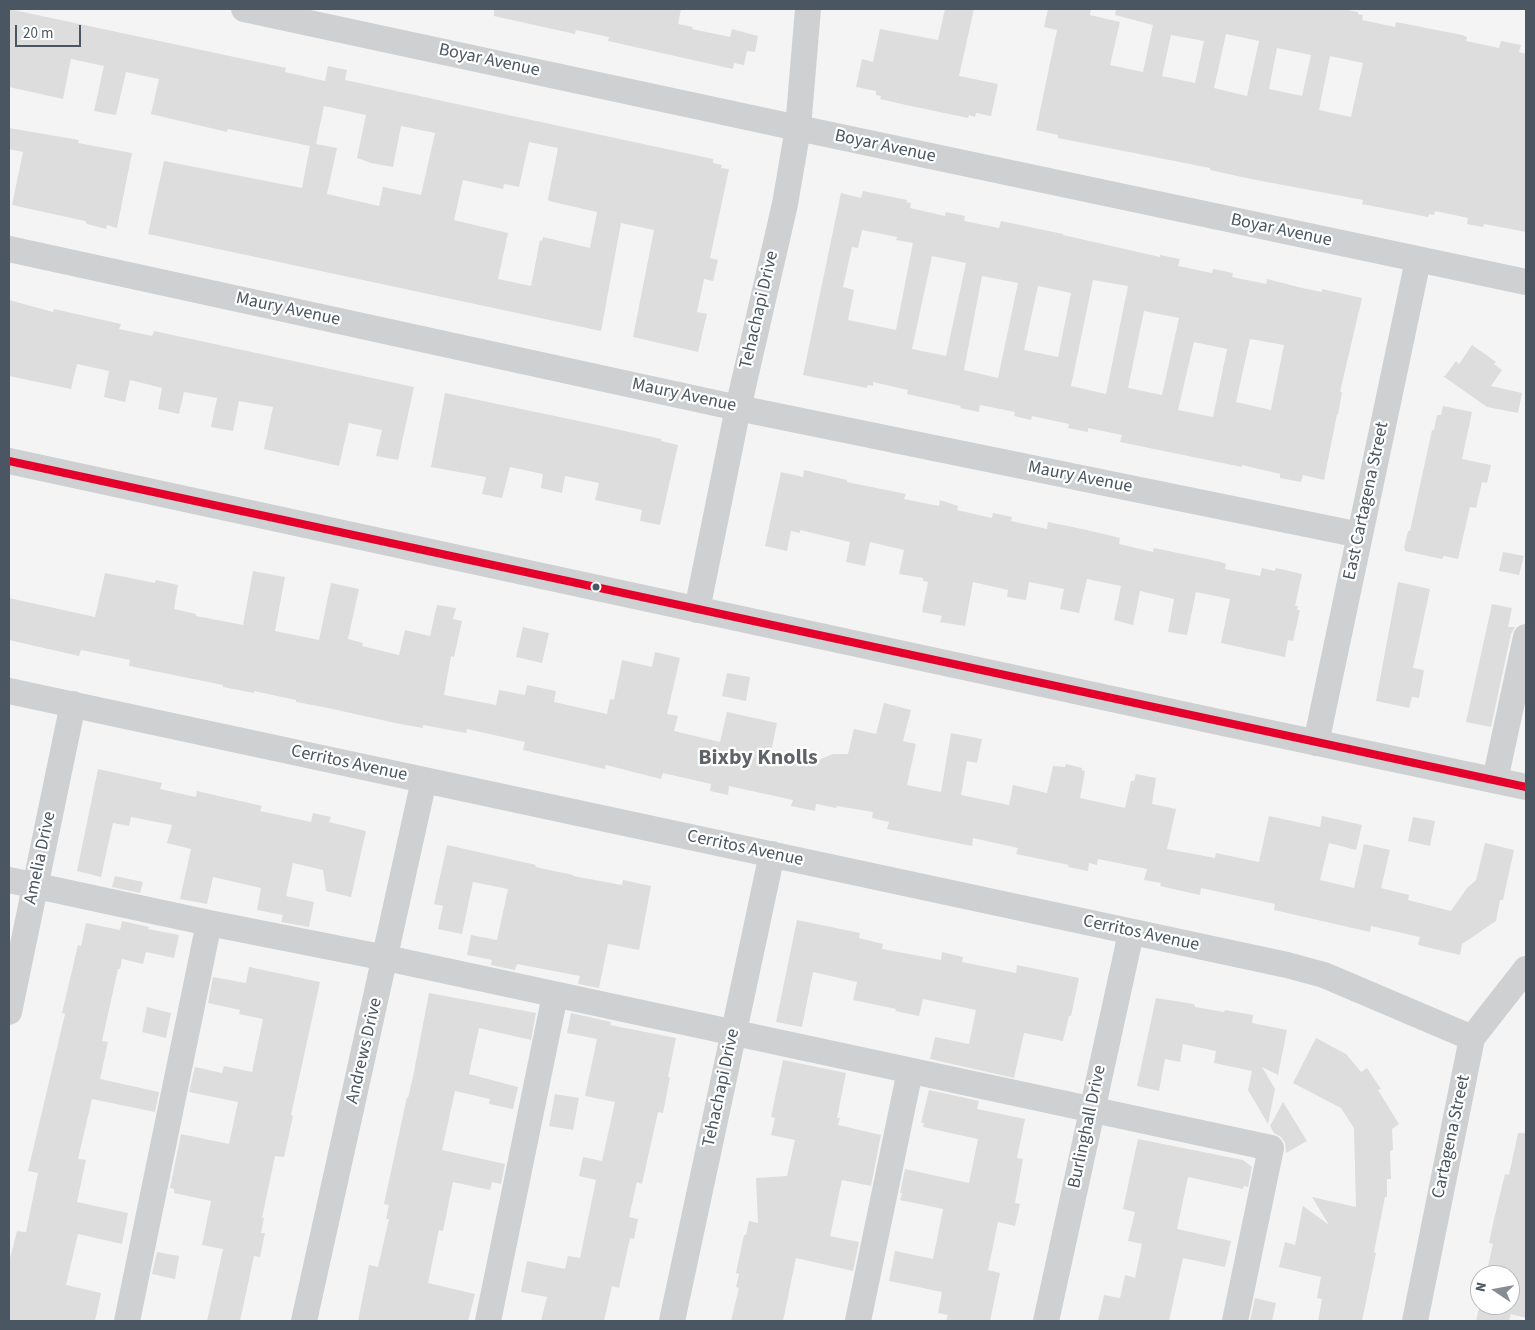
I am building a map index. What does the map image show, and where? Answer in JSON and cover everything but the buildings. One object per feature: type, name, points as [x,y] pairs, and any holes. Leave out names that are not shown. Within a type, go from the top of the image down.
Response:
[{"type":"street","name":"Boyar Avenue","points":[[244,9],[1526,282]]},
{"type":"street","name":"Tehachapi Drive","points":[[697,610],[738,408],[785,204],[798,128],[808,9]]},
{"type":"street","name":"Maury Avenue","points":[[9,249],[738,408],[1360,535]]},
{"type":"street","name":"East Cartagena Street","points":[[1316,743],[1418,260]]},
{"type":"street","points":[[9,461],[1526,787]]},
{"type":"street","points":[[1495,780],[1526,637]]},
{"type":"street","name":"Cerritos Avenue","points":[[9,691],[1287,965],[1324,975],[1472,1038]]},
{"type":"street","name":"Amelia Drive","points":[[9,1012],[73,704]]},
{"type":"street","name":"Andrews Drive","points":[[304,1321],[424,780]]},
{"type":"street","name":"Tehachapi Drive","points":[[672,1321],[772,854]]},
{"type":"street","points":[[9,880],[209,923],[386,958],[1271,1148],[1235,1321]]},
{"type":"street","points":[[126,1321],[209,923]]},
{"type":"street","name":"Burlinghall Drive","points":[[1046,1321],[1131,932]]},
{"type":"street","name":"Cartagena Street","points":[[1415,1321],[1472,1038],[1526,969]]},
{"type":"street","points":[[488,1321],[554,995]]},
{"type":"street","points":[[858,1321],[910,1072]]},
{"type":"transit line","points":[[9,461],[1526,787]]},
{"type":"district","name":"Bixby Knolls","points":[[758,759]]}]
